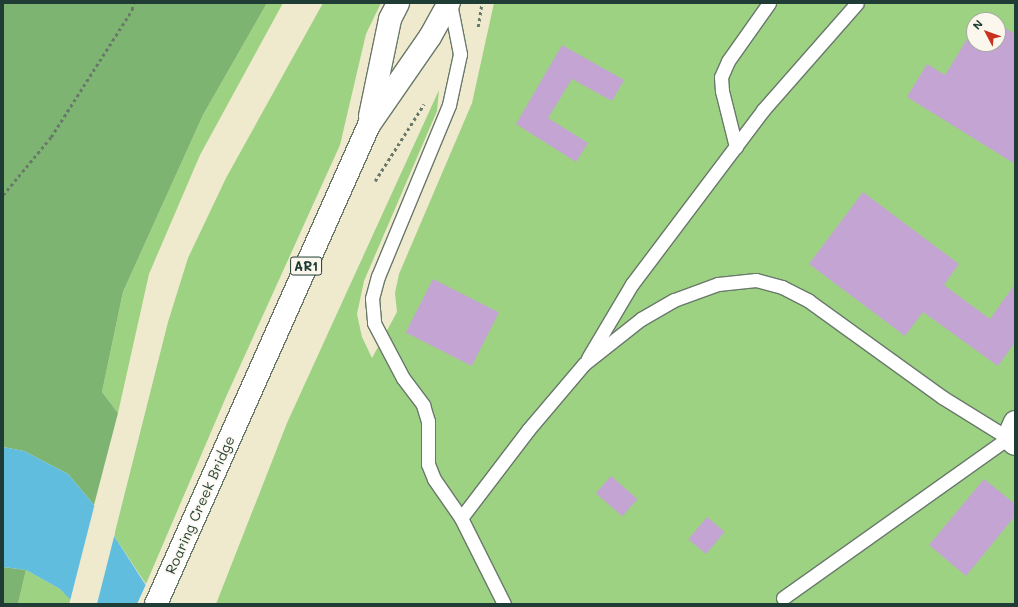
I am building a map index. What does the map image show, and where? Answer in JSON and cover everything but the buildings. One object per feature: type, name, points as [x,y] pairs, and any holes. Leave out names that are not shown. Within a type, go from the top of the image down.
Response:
[{"type":"highway","name":"AR1","points":[[369,125],[390,19],[398,3]]},
{"type":"highway","name":"AR1","points":[[369,125],[430,37],[449,3]]},
{"type":"highway","name":"Roaring Creek Bridge","points":[[156,604],[369,125]]},
{"type":"lane","points":[[449,3],[460,54],[449,105],[378,276],[372,298],[374,323],[385,346],[424,405],[428,421],[428,464],[434,479],[461,518],[504,604]]},
{"type":"lane","points":[[736,147],[722,91],[721,77],[728,61],[769,3]]},
{"type":"lane","points":[[461,518],[528,430],[584,364],[632,284],[763,110],[857,3]]},
{"type":"lane","points":[[584,364],[641,319],[674,300],[718,284],[756,280],[782,287],[809,301],[942,397],[1013,435],[783,598]]},
{"type":"path","points":[[3,195],[51,137],[132,10],[133,3]]},
{"type":"path","points":[[477,31],[482,3]]},
{"type":"path","points":[[371,189],[426,102]]},
{"type":"green space","points":[[3,3],[267,3],[203,115],[123,292],[102,392],[118,413],[94,505],[68,474],[24,451],[3,447]]},
{"type":"green space","points":[[267,3],[283,3],[200,155],[149,274],[118,413],[102,392],[123,292],[203,115]]},
{"type":"green space","points":[[323,3],[381,3],[366,34],[340,145],[226,397],[146,584],[114,536],[168,322],[188,258],[226,178]]},
{"type":"green space","points":[[494,3],[1015,3],[1015,604],[216,604],[287,423],[439,90],[437,111],[364,281],[357,314],[362,337],[372,358],[397,312],[395,293],[399,274],[472,103]]},
{"type":"green space","points":[[3,567],[26,570],[18,604],[3,604]]},
{"type":"green space","points":[[26,570],[60,589],[71,598],[69,604],[18,604]]},
{"type":"water","points":[[3,447],[24,451],[68,474],[94,505],[158,604],[75,604],[60,589],[26,570],[3,567]]},
{"type":"pier","points":[[95,503],[115,533],[97,604],[73,604],[70,601]]},
{"type":"pier","points":[[147,582],[160,603],[160,604],[137,604]]}]
